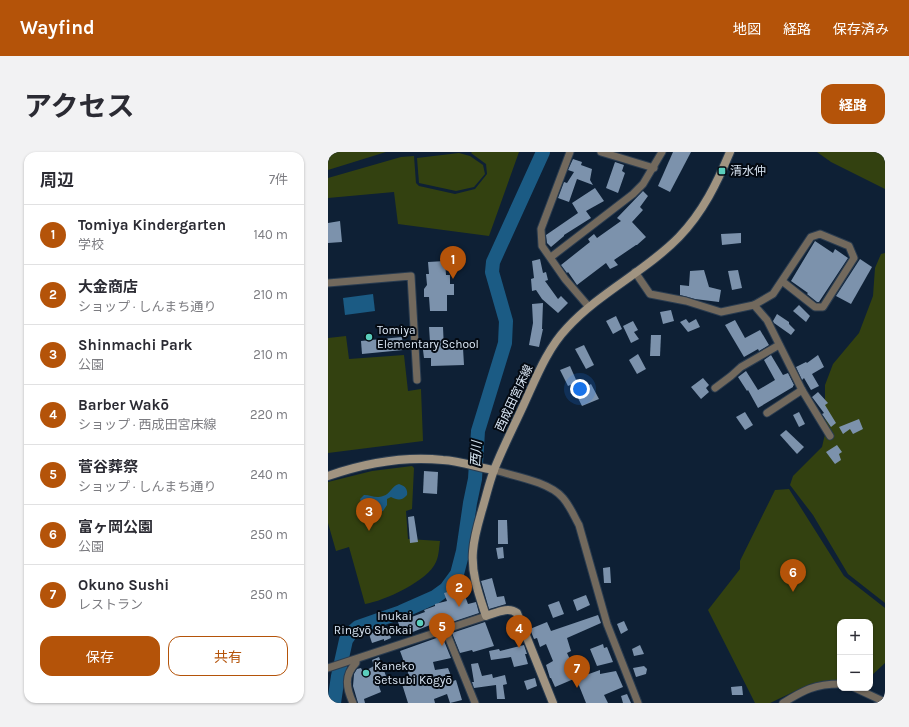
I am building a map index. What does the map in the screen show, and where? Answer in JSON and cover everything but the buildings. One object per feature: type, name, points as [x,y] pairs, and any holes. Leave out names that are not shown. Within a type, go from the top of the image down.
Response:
[{"type":"main road","name":"西成田宮床線","points":[[486,616],[476,587],[473,569],[473,552],[476,531],[494,470],[543,364],[555,342],[566,328],[589,307],[658,255],[679,237],[693,221],[708,199],[730,152]]},
{"type":"main road","points":[[328,476],[346,470],[403,459],[444,460],[494,470]]},
{"type":"main road","points":[[486,616],[507,609],[513,610],[517,613],[553,703]]},
{"type":"street","points":[[570,152],[541,229],[542,246],[565,279],[589,307]]},
{"type":"street","points":[[601,152],[654,168]]},
{"type":"street","points":[[551,257],[633,194],[643,184],[654,168],[662,152]]},
{"type":"street","points":[[635,272],[650,294],[686,301],[721,312],[754,305],[773,294],[811,237],[820,234],[849,246],[854,258],[823,307],[815,306],[782,281]]},
{"type":"street","points":[[328,283],[412,276],[417,380]]},
{"type":"street","points":[[754,305],[767,320],[802,390],[830,436]]},
{"type":"street","points":[[714,388],[741,367],[779,345]]},
{"type":"street","points":[[767,413],[802,390]]},
{"type":"street","points":[[494,470],[552,489],[563,497],[572,511],[579,525],[607,624],[638,703]]},
{"type":"street","points":[[328,668],[486,616]]},
{"type":"street","points":[[445,629],[475,703]]},
{"type":"street","points":[[352,660],[356,663],[350,670],[347,686],[352,703]]},
{"type":"street","points":[[783,703],[811,687],[826,684],[837,684]]},
{"type":"street","points":[[861,691],[885,702]]},
{"type":"green space","points":[[328,152],[386,152],[328,170]]},
{"type":"green space","points":[[519,152],[489,236],[398,224],[394,192],[328,198],[328,178],[401,157],[414,156],[416,183],[419,186],[455,194],[475,189],[487,174],[486,164],[471,153]]},
{"type":"green space","points":[[817,152],[885,152],[885,189],[831,162]]},
{"type":"green space","points":[[459,153],[470,156],[483,165],[485,174],[474,187],[456,191],[419,183],[417,158]]},
{"type":"green space","points":[[885,253],[885,603],[848,574],[813,515],[790,485],[793,476],[822,447],[825,434],[825,385],[833,364],[859,333],[873,296],[875,268],[881,254]]},
{"type":"green space","points":[[346,336],[349,359],[404,355],[408,391],[421,389],[423,441],[328,453],[328,338]]},
{"type":"green space","points":[[412,466],[414,468],[412,509],[406,511],[408,539],[440,541],[437,560],[431,569],[415,583],[383,599],[365,604],[349,547],[336,551],[328,523],[328,482],[372,471]]},
{"type":"green space","points":[[789,489],[844,576],[885,608],[885,663],[873,674],[873,619],[837,619],[837,681],[810,684],[770,703],[755,703],[708,610],[740,569],[740,561],[775,490]]},
{"type":"water","points":[[373,294],[375,311],[345,315],[343,298]]},
{"type":"water","points":[[399,484],[406,488],[407,495],[401,499],[391,497],[387,499],[387,505],[383,511],[368,511],[361,503],[360,499],[364,495],[380,497],[388,494],[394,486]]},
{"type":"waterway","name":"西川","points":[[334,703],[346,640],[350,634],[358,627],[401,612],[435,597],[446,589],[457,574],[463,551],[475,479],[478,431],[505,343],[506,321],[492,272],[493,262],[543,152]]},
{"type":"place","name":"清水仲","points":[[722,171]]},
{"type":"place","name":"Tomiya Kindergarten","points":[[453,279]]},
{"type":"place","name":"Tomiya Elementary School","points":[[369,337]]},
{"type":"place","name":"Shinmachi Park","points":[[369,531]]},
{"type":"place","name":"富ヶ岡公園","points":[[793,592]]},
{"type":"place","name":"大金商店","points":[[459,607]]},
{"type":"place","name":"Inukai Ringyō Shōkai","points":[[420,623]]},
{"type":"place","name":"菅谷葬祭","points":[[442,646]]},
{"type":"place","name":"Barber Wakō","points":[[519,648]]},
{"type":"place","name":"Kaneko Setsubi Kōgyō","points":[[366,673]]},
{"type":"place","name":"Okuno Sushi","points":[[577,688]]}]
